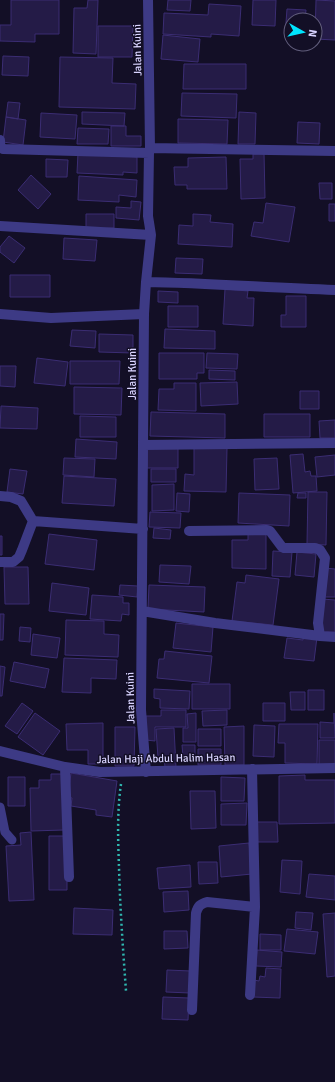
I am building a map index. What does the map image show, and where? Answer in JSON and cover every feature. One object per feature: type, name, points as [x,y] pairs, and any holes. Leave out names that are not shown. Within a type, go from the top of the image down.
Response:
[{"type":"street","name":"Jalan Kuini","points":[[146,772],[141,710],[144,314],[151,235],[148,216],[148,0]]},
{"type":"street","points":[[0,140],[0,145],[3,149],[335,151]]},
{"type":"street","points":[[0,226],[151,235]]},
{"type":"street","points":[[146,282],[202,283],[335,290]]},
{"type":"street","points":[[0,314],[51,318],[144,314]]},
{"type":"street","points":[[143,446],[335,444]]},
{"type":"street","points":[[0,496],[11,497],[21,501],[33,521]]},
{"type":"street","points":[[33,521],[143,529]]},
{"type":"street","points":[[0,562],[13,562],[19,557],[33,521]]},
{"type":"street","points":[[189,531],[263,529],[270,531],[284,548],[315,548],[320,550],[325,558],[318,623],[320,636]]},
{"type":"street","points":[[142,611],[215,623],[335,637]]},
{"type":"street","name":"Jalan Haji Abdul Halim Hasan","points":[[0,753],[65,767],[100,772],[335,768]]},
{"type":"street","points":[[65,767],[69,877]]},
{"type":"street","points":[[250,995],[255,907],[252,769]]},
{"type":"street","points":[[192,1010],[196,913],[198,907],[202,903],[207,902],[255,907]]},
{"type":"lane","points":[[0,807],[5,832],[12,840]]},
{"type":"path","points":[[124,772],[119,797],[118,839],[120,903],[126,991]]},
{"type":"building","points":[[11,0],[59,0],[59,34],[35,34],[35,42],[0,41],[0,25],[11,25]]},
{"type":"building","points":[[88,0],[98,0],[96,54],[73,53],[74,8],[87,8]]},
{"type":"building","points":[[168,0],[191,0],[190,11],[167,10]]},
{"type":"building","points":[[253,0],[276,0],[275,26],[252,25]]},
{"type":"building","points":[[316,0],[335,1],[335,40],[323,39],[323,12],[316,12]]},
{"type":"building","points":[[209,4],[241,6],[239,36],[211,34],[211,37],[163,34],[164,13],[208,15]]},
{"type":"building","points":[[287,9],[306,10],[306,12],[287,12]]},
{"type":"building","points":[[98,26],[133,26],[132,57],[98,57]]},
{"type":"building","points":[[163,35],[200,39],[198,62],[161,59]]},
{"type":"building","points":[[3,56],[29,57],[28,76],[2,75]]},
{"type":"building","points":[[60,57],[113,58],[112,83],[136,84],[135,109],[59,107]]},
{"type":"building","points":[[184,64],[246,64],[246,89],[183,89]]},
{"type":"building","points":[[182,93],[237,94],[236,118],[181,116]]},
{"type":"building","points":[[8,102],[20,103],[18,119],[6,117]]},
{"type":"building","points":[[82,112],[125,113],[124,126],[82,124]]},
{"type":"building","points":[[239,112],[256,113],[255,144],[238,144]]},
{"type":"building","points":[[41,113],[77,115],[75,139],[40,137]]},
{"type":"building","points":[[6,117],[26,120],[23,145],[3,142]]},
{"type":"building","points":[[178,119],[228,120],[227,144],[178,143]]},
{"type":"building","points":[[298,122],[320,123],[319,144],[297,143]]},
{"type":"building","points":[[111,126],[126,126],[126,136],[141,136],[141,146],[111,146]]},
{"type":"building","points":[[78,128],[109,129],[108,144],[77,144]]},
{"type":"building","points":[[78,153],[137,157],[137,173],[123,172],[123,175],[77,173]]},
{"type":"building","points":[[264,153],[265,198],[241,199],[240,159],[253,159],[253,154]]},
{"type":"building","points":[[226,157],[227,189],[187,189],[187,185],[175,185],[174,167],[188,167],[188,158]]},
{"type":"building","points":[[46,159],[68,160],[67,177],[46,177]]},
{"type":"building","points":[[31,175],[51,194],[38,209],[18,190]]},
{"type":"building","points":[[79,176],[137,180],[136,197],[119,195],[119,202],[78,200]]},
{"type":"building","points":[[319,183],[332,183],[332,199],[320,199]]},
{"type":"building","points":[[131,201],[141,202],[139,220],[116,218],[116,207],[131,208]]},
{"type":"building","points":[[266,203],[295,207],[289,242],[251,236],[254,222],[263,223]]},
{"type":"building","points":[[329,204],[335,204],[335,221],[329,221]]},
{"type":"building","points":[[86,214],[114,214],[114,228],[86,229]]},
{"type":"building","points":[[193,214],[211,215],[210,222],[233,224],[232,247],[178,244],[179,225],[193,226]]},
{"type":"building","points":[[9,236],[25,248],[14,263],[0,252],[0,247]]},
{"type":"building","points":[[64,238],[97,240],[95,261],[63,259]]},
{"type":"building","points":[[176,258],[203,259],[202,274],[175,273]]},
{"type":"building","points":[[10,275],[50,275],[50,297],[10,297]]},
{"type":"building","points":[[225,289],[248,291],[247,298],[254,298],[253,326],[223,324]]},
{"type":"building","points":[[158,291],[178,292],[178,303],[158,302]]},
{"type":"building","points":[[286,296],[306,296],[306,327],[281,327],[281,315],[286,315]]},
{"type":"building","points":[[168,306],[198,306],[198,327],[168,327]]},
{"type":"building","points":[[165,329],[215,331],[215,349],[164,348]]},
{"type":"building","points":[[72,330],[96,331],[95,348],[70,346]]},
{"type":"building","points":[[99,334],[133,335],[133,353],[99,352]]},
{"type":"building","points":[[159,353],[204,353],[204,373],[197,373],[197,379],[159,379]]},
{"type":"building","points":[[207,353],[238,354],[237,369],[206,368]]},
{"type":"building","points":[[37,358],[68,362],[65,386],[34,383]]},
{"type":"building","points":[[70,361],[120,361],[119,384],[70,384]]},
{"type":"building","points":[[0,366],[16,366],[15,387],[0,386]]},
{"type":"building","points":[[209,370],[235,371],[235,380],[209,379]]},
{"type":"building","points":[[237,382],[238,404],[201,406],[200,383]]},
{"type":"building","points":[[174,383],[196,383],[196,411],[158,410],[159,389],[174,389]]},
{"type":"building","points":[[74,387],[122,388],[121,415],[74,414]]},
{"type":"building","points":[[300,391],[319,391],[319,409],[300,409]]},
{"type":"building","points":[[1,406],[38,408],[37,429],[0,428]]},
{"type":"building","points":[[151,412],[225,414],[225,438],[150,436]]},
{"type":"building","points":[[264,414],[310,414],[310,437],[264,437]]},
{"type":"building","points":[[80,416],[116,417],[116,437],[80,437]]},
{"type":"building","points":[[335,420],[335,438],[320,438],[319,421]]},
{"type":"building","points":[[76,439],[117,442],[116,459],[75,457]]},
{"type":"building","points":[[194,447],[227,448],[226,492],[184,491],[185,474],[194,475]]},
{"type":"building","points":[[147,448],[178,448],[178,468],[147,468]]},
{"type":"building","points":[[303,454],[305,472],[310,471],[311,476],[316,476],[317,491],[293,493],[290,455]]},
{"type":"building","points":[[335,455],[335,475],[317,477],[315,457]]},
{"type":"building","points":[[64,458],[95,459],[94,477],[63,475]]},
{"type":"building","points":[[277,458],[279,489],[255,490],[254,459]]},
{"type":"building","points":[[10,469],[27,471],[23,494],[7,492]]},
{"type":"building","points":[[151,469],[176,469],[176,482],[151,482]]},
{"type":"building","points":[[64,476],[116,479],[114,506],[62,503]]},
{"type":"building","points":[[174,484],[174,510],[152,511],[152,485]]},
{"type":"building","points":[[308,492],[327,492],[326,545],[307,544]]},
{"type":"building","points":[[177,493],[190,494],[189,512],[176,511]]},
{"type":"building","points":[[239,493],[290,495],[289,526],[238,523]]},
{"type":"building","points":[[298,493],[306,493],[306,498],[297,498]]},
{"type":"building","points":[[150,512],[181,513],[180,528],[149,527]]},
{"type":"building","points":[[154,528],[171,530],[170,539],[153,538]]},
{"type":"building","points":[[49,534],[97,540],[94,570],[45,564]]},
{"type":"building","points":[[248,534],[266,534],[266,569],[232,568],[232,540],[248,540]]},
{"type":"building","points":[[0,536],[2,536],[2,555],[0,555]]},
{"type":"building","points":[[273,551],[292,552],[290,577],[272,576]]},
{"type":"building","points":[[297,552],[316,554],[314,577],[295,575]]},
{"type":"building","points":[[160,565],[191,566],[189,584],[159,582]]},
{"type":"building","points":[[4,567],[28,567],[29,604],[5,604]]},
{"type":"building","points":[[325,568],[335,569],[335,597],[324,597]]},
{"type":"building","points":[[246,575],[279,579],[273,625],[232,621],[237,582],[245,583]]},
{"type":"building","points":[[52,583],[89,588],[86,615],[49,611]]},
{"type":"building","points":[[120,585],[138,586],[137,597],[119,595]]},
{"type":"building","points":[[149,585],[205,587],[204,612],[148,609]]},
{"type":"building","points":[[92,595],[123,597],[123,603],[129,603],[129,615],[122,614],[121,621],[90,619]]},
{"type":"building","points":[[322,599],[335,600],[335,632],[320,632]]},
{"type":"building","points":[[0,614],[4,614],[3,640],[0,640]]},
{"type":"building","points":[[66,620],[104,621],[104,634],[119,635],[118,657],[65,655]]},
{"type":"building","points":[[176,623],[213,627],[211,652],[173,648]]},
{"type":"building","points":[[20,627],[31,628],[30,642],[19,641]]},
{"type":"building","points":[[33,634],[60,638],[57,658],[31,655]]},
{"type":"building","points":[[303,635],[317,637],[314,661],[284,658],[287,638],[303,640]]},
{"type":"building","points":[[165,651],[212,656],[209,683],[157,678],[159,659],[164,659]]},
{"type":"building","points":[[64,658],[117,660],[116,679],[91,678],[91,693],[62,692]]},
{"type":"building","points":[[14,662],[49,669],[45,688],[10,681]]},
{"type":"building","points":[[0,666],[5,667],[2,696],[0,696]]},
{"type":"building","points":[[192,684],[230,684],[230,709],[192,709]]},
{"type":"building","points":[[154,689],[190,691],[189,709],[160,708],[160,699],[154,698]]},
{"type":"building","points":[[308,690],[324,690],[324,710],[308,710]]},
{"type":"building","points":[[290,692],[305,692],[305,710],[291,710]]},
{"type":"building","points":[[22,703],[33,711],[17,734],[5,726]]},
{"type":"building","points":[[263,703],[285,703],[285,721],[263,721]]},
{"type":"building","points":[[161,710],[186,710],[186,727],[155,727],[155,741],[146,740],[146,716],[161,716]]},
{"type":"building","points":[[227,710],[227,725],[203,726],[202,711]]},
{"type":"building","points":[[35,713],[60,731],[43,755],[18,737]]},
{"type":"building","points":[[196,713],[196,742],[183,742],[183,728],[188,728],[187,714]]},
{"type":"building","points":[[334,713],[335,738],[320,738],[320,722],[334,723]]},
{"type":"building","points":[[103,723],[103,764],[88,764],[88,750],[67,750],[66,724]]},
{"type":"building","points":[[279,724],[318,724],[317,764],[285,763],[285,743],[278,743]]},
{"type":"building","points":[[254,725],[275,726],[274,757],[253,756]]},
{"type":"building","points":[[244,726],[244,765],[225,765],[224,727]]},
{"type":"building","points":[[115,727],[135,727],[134,766],[115,766]]},
{"type":"building","points":[[174,728],[176,767],[165,767],[164,758],[158,758],[156,729]]},
{"type":"building","points":[[198,729],[221,729],[221,746],[198,746]]},
{"type":"building","points":[[319,740],[335,740],[335,765],[319,765]]},
{"type":"building","points":[[182,745],[195,745],[195,757],[183,757]]},
{"type":"building","points":[[198,749],[221,749],[221,765],[198,765]]},
{"type":"building","points":[[71,773],[117,781],[112,817],[96,815],[96,810],[71,806],[72,798],[68,797]]},
{"type":"building","points":[[51,774],[63,774],[64,830],[31,831],[30,788],[39,788],[39,780],[51,780]]},
{"type":"building","points":[[305,775],[305,780],[335,780],[335,823],[279,824],[279,776]]},
{"type":"building","points":[[8,777],[25,777],[25,806],[8,806]]},
{"type":"building","points":[[221,777],[245,778],[244,801],[221,801]]},
{"type":"building","points":[[190,791],[215,791],[216,828],[191,829]]},
{"type":"building","points":[[247,803],[246,825],[221,825],[221,804]]},
{"type":"building","points":[[257,822],[277,822],[278,842],[257,842]]},
{"type":"building","points":[[31,832],[34,900],[9,901],[6,846],[21,845],[20,833]]},
{"type":"building","points":[[49,836],[67,836],[67,890],[49,890]]},
{"type":"building","points":[[249,843],[252,874],[221,877],[219,846]]},
{"type":"building","points":[[282,860],[302,861],[300,894],[280,892]]},
{"type":"building","points":[[198,862],[217,862],[218,883],[199,884]]},
{"type":"building","points":[[190,865],[191,887],[159,889],[157,868]]},
{"type":"building","points":[[309,874],[335,876],[335,900],[306,897]]},
{"type":"building","points":[[188,891],[189,910],[164,912],[163,892]]},
{"type":"building","points":[[74,908],[113,910],[112,935],[73,934]]},
{"type":"building","points":[[296,912],[313,913],[311,930],[295,928]]},
{"type":"building","points":[[335,913],[335,976],[327,977],[323,914]]},
{"type":"building","points":[[287,929],[318,932],[315,954],[284,951]]},
{"type":"building","points":[[164,931],[187,931],[188,948],[164,949]]},
{"type":"building","points":[[260,934],[281,935],[281,950],[260,950]]},
{"type":"building","points":[[257,950],[282,952],[281,967],[256,966]]},
{"type":"building","points":[[266,968],[281,969],[280,998],[253,997],[254,980],[259,981],[260,976],[265,977]]},
{"type":"building","points":[[167,970],[191,971],[190,993],[166,992]]},
{"type":"building","points":[[163,997],[189,998],[188,1020],[162,1019]]}]
